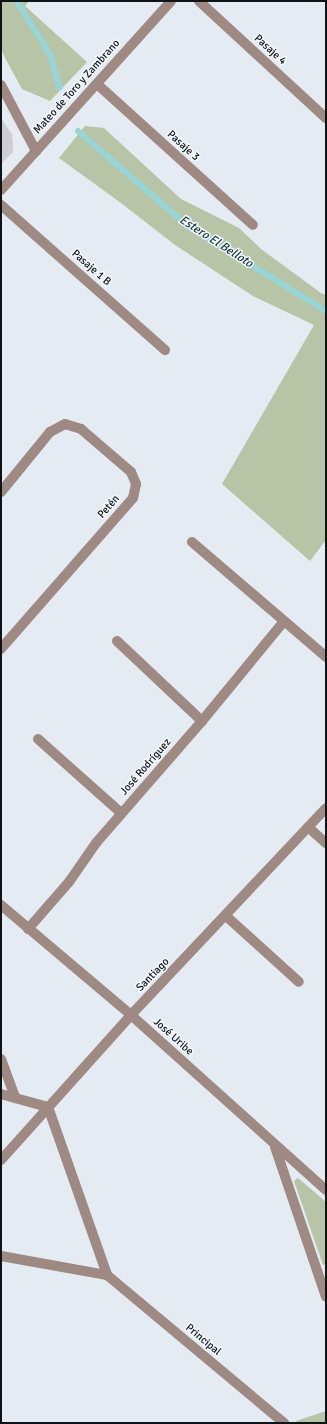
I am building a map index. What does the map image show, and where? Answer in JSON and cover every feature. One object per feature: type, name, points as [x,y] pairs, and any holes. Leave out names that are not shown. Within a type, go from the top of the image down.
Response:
[{"type":"street","name":"Mateo de Toro y Zambrano","points":[[1,190],[171,1]]},
{"type":"street","name":"Pasaje 4","points":[[199,1],[326,118]]},
{"type":"street","name":"Pasaje 3","points":[[96,84],[253,225]]},
{"type":"street","points":[[1,85],[36,151]]},
{"type":"street","name":"Pasaje 1 B","points":[[1,205],[165,350]]},
{"type":"street","name":"Petén","points":[[1,492],[50,432],[66,424],[81,429],[131,472],[136,484],[133,498],[1,649]]},
{"type":"street","points":[[192,542],[326,657]]},
{"type":"street","name":"José Rodríguez","points":[[28,929],[69,882],[96,843],[202,720],[284,621]]},
{"type":"street","points":[[117,642],[202,720]]},
{"type":"street","points":[[38,739],[122,813]]},
{"type":"street","name":"Santiago","points":[[1,1160],[131,1016],[326,808]]},
{"type":"street","points":[[308,827],[326,843]]},
{"type":"street","name":"José Uribe","points":[[1,905],[131,1016],[326,1190]]},
{"type":"street","points":[[226,916],[299,982]]},
{"type":"street","points":[[1,1059],[15,1097]]},
{"type":"street","points":[[1,1094],[48,1107],[106,1274],[1,1256]]},
{"type":"street","points":[[275,1146],[326,1296]]},
{"type":"street","name":"Principal","points":[[106,1274],[284,1423]]},
{"type":"green space","points":[[1,1],[29,1],[25,6],[87,62],[50,101],[22,89],[5,58],[1,49]]},
{"type":"green space","points":[[85,126],[104,128],[181,199],[239,228],[261,249],[321,293],[326,295],[326,540],[310,561],[222,484],[314,325],[253,296],[175,245],[59,158]]},
{"type":"green space","points":[[298,1178],[326,1202],[326,1264],[323,1265],[294,1181]]},
{"type":"green space","points":[[326,1411],[326,1423],[298,1423],[296,1421]]},
{"type":"building","points":[[1,118],[12,134],[13,152],[1,164]]},
{"type":"waterway","name":"Estero El Belloto","points":[[16,1],[50,54],[60,88]]},
{"type":"waterway","name":"Estero El Belloto","points":[[78,131],[189,227],[326,311]]}]
